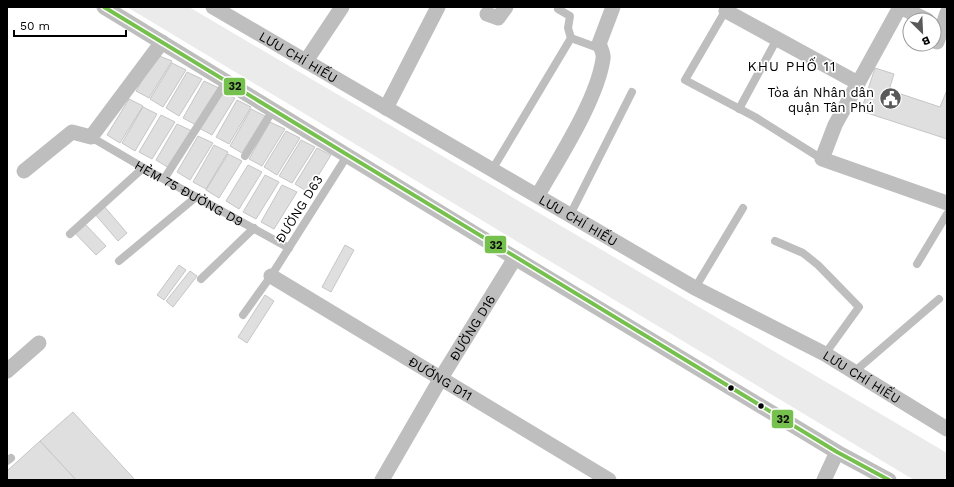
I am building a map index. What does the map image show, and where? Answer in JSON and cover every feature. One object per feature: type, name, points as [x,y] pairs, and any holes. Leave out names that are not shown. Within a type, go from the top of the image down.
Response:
[{"type":"street","points":[[104,7],[515,258],[837,452],[889,480]]},
{"type":"street","name":"LƯU CHÍ HIẾU","points":[[213,7],[230,11],[306,61],[492,170],[538,195],[695,288],[826,354],[947,429]]},
{"type":"street","points":[[306,61],[342,7]]},
{"type":"street","points":[[386,108],[438,7]]},
{"type":"street","points":[[487,14],[498,18],[506,7]]},
{"type":"street","points":[[538,195],[565,149],[593,94],[604,57],[599,44],[613,7]]},
{"type":"street","points":[[910,12],[900,7],[835,125],[822,159],[947,203]]},
{"type":"street","points":[[727,9],[777,39],[858,83]]},
{"type":"street","points":[[91,137],[162,42]]},
{"type":"street","name":"HẺM 75 ĐƯỜNG D9","points":[[24,171],[72,132],[91,137]]},
{"type":"street","name":"ĐƯỜNG D16","points":[[382,480],[441,378],[515,258]]},
{"type":"street","name":"ĐƯỜNG D11","points":[[272,276],[609,480]]},
{"type":"street","points":[[7,371],[39,343]]},
{"type":"street","points":[[824,480],[837,452]]},
{"type":"lane","points":[[492,170],[571,38],[568,28],[570,16],[558,9]]},
{"type":"lane","points":[[727,9],[685,80],[739,109],[822,159]]},
{"type":"lane","points":[[571,38],[601,49]]},
{"type":"lane","points":[[739,109],[777,39]]},
{"type":"lane","points":[[164,179],[226,82]]},
{"type":"lane","points":[[570,215],[632,92]]},
{"type":"lane","points":[[245,156],[273,110]]},
{"type":"lane","name":"HẺM 75 ĐƯỜNG D9","points":[[91,137],[143,168],[289,248]]},
{"type":"lane","name":"ĐƯỜNG D63","points":[[243,315],[272,276],[347,156]]},
{"type":"lane","points":[[70,234],[143,168]]},
{"type":"lane","points":[[118,261],[196,197]]},
{"type":"lane","points":[[695,288],[743,208]]},
{"type":"lane","points":[[917,264],[947,214]]},
{"type":"lane","points":[[201,280],[254,228]]},
{"type":"lane","points":[[775,241],[803,253],[818,265],[859,307],[826,354]]},
{"type":"lane","points":[[854,372],[939,299]]},
{"type":"shaded area","points":[[127,7],[189,7],[947,453],[947,480],[914,480]]},
{"type":"building","points":[[157,55],[172,61],[149,98],[136,91]]},
{"type":"building","points":[[172,63],[186,70],[163,107],[150,99]]},
{"type":"building","name":"Tòa án Nhân dân quận Tân Phú","points":[[875,68],[894,74],[889,90],[940,107],[947,90],[947,139],[861,111]]},
{"type":"building","points":[[187,72],[202,79],[179,116],[166,108]]},
{"type":"building","points":[[204,81],[219,88],[196,125],[183,118]]},
{"type":"building","points":[[221,91],[235,98],[212,135],[199,128]]},
{"type":"building","points":[[129,99],[143,106],[120,143],[107,135]]},
{"type":"building","points":[[237,100],[251,107],[229,144],[216,137]]},
{"type":"building","points":[[143,107],[157,114],[135,151],[122,143]]},
{"type":"building","points":[[251,109],[265,116],[242,153],[230,146]]},
{"type":"building","points":[[161,115],[175,122],[152,159],[139,152]]},
{"type":"building","points":[[270,122],[285,129],[262,166],[249,159]]},
{"type":"building","points":[[177,124],[192,131],[169,168],[156,160]]},
{"type":"building","points":[[286,131],[300,138],[277,175],[264,167]]},
{"type":"building","points":[[198,136],[213,143],[190,180],[177,172]]},
{"type":"building","points":[[301,140],[315,147],[292,183],[279,176]]},
{"type":"building","points":[[214,145],[228,152],[206,189],[193,182]]},
{"type":"building","points":[[317,148],[331,155],[308,192],[295,184]]},
{"type":"building","points":[[228,154],[242,161],[219,198],[206,190]]},
{"type":"building","points":[[248,165],[262,172],[239,209],[226,201]]},
{"type":"building","points":[[265,175],[279,182],[256,219],[243,212]]},
{"type":"building","points":[[282,185],[297,192],[274,229],[261,222]]},
{"type":"building","points":[[103,205],[127,233],[118,241],[94,213]]},
{"type":"building","points":[[83,222],[106,246],[96,255],[73,231]]},
{"type":"building","points":[[345,245],[354,250],[331,292],[322,287]]},
{"type":"building","points":[[179,265],[186,270],[164,300],[157,295]]},
{"type":"building","points":[[190,271],[197,276],[173,307],[166,301]]},
{"type":"building","points":[[265,295],[274,301],[247,343],[238,337]]},
{"type":"building","points":[[73,412],[135,480],[76,480],[40,441]]},
{"type":"building","points":[[40,441],[76,480],[7,480],[7,471]]},
{"type":"transit line","name":"32","points":[[104,7],[837,452],[889,480]]},
{"type":"place","name":"Tòa án Nhân dân quận Tân Phú","points":[[890,99]]},
{"type":"district","name":"KHU PHỐ 11","points":[[792,66]]}]
